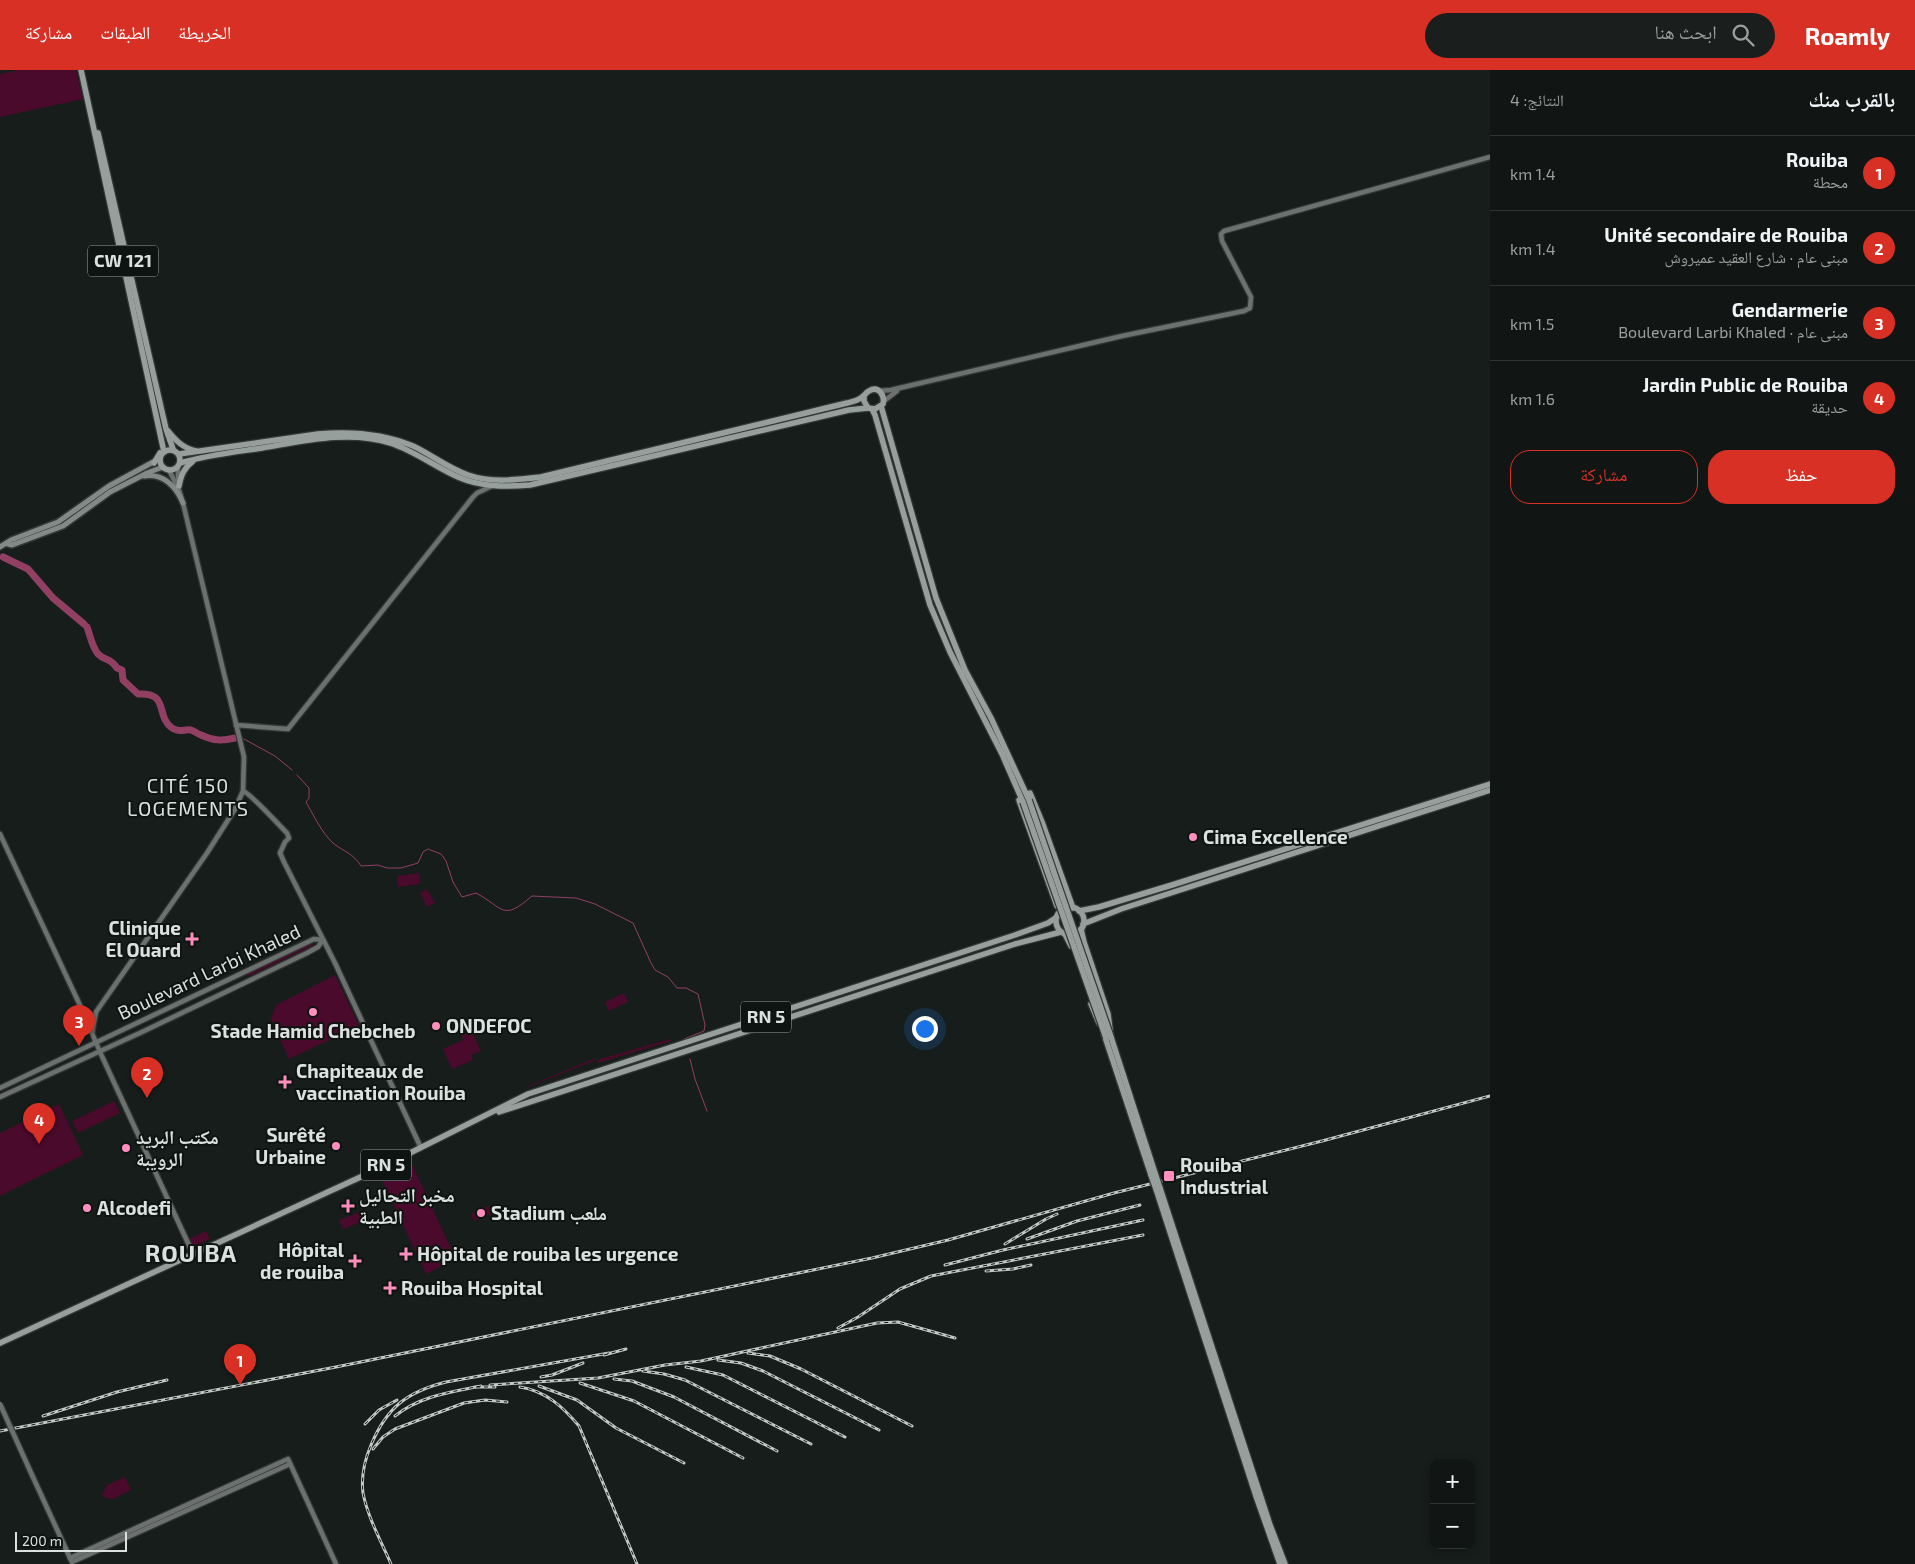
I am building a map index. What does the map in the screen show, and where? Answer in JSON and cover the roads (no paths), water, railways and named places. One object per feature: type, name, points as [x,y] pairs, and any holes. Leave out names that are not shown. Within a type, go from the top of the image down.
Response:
[{"type":"highway","points":[[82,70],[166,429],[172,449],[179,454],[199,455],[322,438],[372,438],[408,450],[459,477],[494,486],[530,485],[849,410],[870,408],[882,404]]},
{"type":"highway","name":"CW 121","points":[[82,70],[164,452]]},
{"type":"highway","points":[[172,449],[164,452],[160,458],[166,468],[179,465],[199,455],[325,433],[372,434],[395,439],[414,447],[468,475],[493,479],[522,480],[550,475],[838,406],[858,400],[869,391],[879,391],[884,397],[882,404],[933,589],[944,621],[1026,801],[1109,1037],[1270,1525],[1286,1564]]},
{"type":"highway","points":[[864,396],[864,401],[876,414],[930,605],[958,669],[1011,766],[1058,915],[1057,925],[1063,933],[1096,1018],[1109,1037]]},
{"type":"highway","points":[[166,429],[183,447],[199,455]]},
{"type":"highway","points":[[154,462],[160,453],[162,441]]},
{"type":"highway","points":[[179,454],[179,465]]},
{"type":"highway","points":[[179,488],[182,474],[186,467],[199,455]]},
{"type":"highway","points":[[1011,766],[1020,773],[1042,822],[1073,908],[1083,917],[1084,942],[1108,1014],[1109,1037]]},
{"type":"highway","points":[[1079,912],[1163,888],[1490,784]]},
{"type":"highway","points":[[1063,933],[1076,934],[1082,927],[1138,904],[1490,790]]},
{"type":"highway","points":[[1058,915],[1065,909],[1073,908]]},
{"type":"highway","name":"RN 5","points":[[0,1343],[421,1148],[528,1094],[1007,938],[1048,923],[1058,915]]},
{"type":"highway","name":"RN 5","points":[[476,1120],[996,950],[1063,933]]},
{"type":"highway","points":[[562,1082],[565,1090]]},
{"type":"highway","points":[[1158,1188],[1256,1496],[1280,1564]]},
{"type":"main road","points":[[879,391],[902,388],[1122,336],[1244,311],[1250,308],[1251,297],[1222,241],[1221,234],[1224,231],[1490,157]]},
{"type":"main road","points":[[882,404],[902,388]]},
{"type":"main road","points":[[8,544],[11,540],[58,522],[109,486],[160,458]]},
{"type":"main road","points":[[92,1032],[96,1012],[207,853],[235,808],[243,791],[244,757],[179,488],[179,465]]},
{"type":"main road","points":[[0,547],[8,544],[12,545],[63,526],[98,499],[138,477],[166,468],[179,488]]},
{"type":"main road","points":[[138,477],[147,475],[157,476],[166,480],[173,486],[183,503]]},
{"type":"main road","points":[[236,725],[288,729],[477,493],[494,486]]},
{"type":"main road","points":[[243,791],[248,792],[261,808],[287,833],[289,838],[280,853],[421,1148]]},
{"type":"main road","points":[[0,834],[193,1254]]},
{"type":"main road","name":"Boulevard Larbi Khaled","points":[[0,1088],[314,939],[323,940],[318,947],[100,1052],[0,1097]]},
{"type":"main road","points":[[0,1404],[72,1562],[289,1461],[336,1564]]},
{"type":"waterway","points":[[3,557],[28,569],[53,598],[84,624]]},
{"type":"waterway","points":[[87,627],[98,654],[122,670],[123,680],[138,694],[148,694],[154,697],[161,706],[167,723],[172,728],[179,731],[191,730],[214,739],[235,738]]},
{"type":"waterway","points":[[244,739],[275,756],[292,770]]},
{"type":"waterway","points":[[297,775],[309,788],[309,798],[306,802],[329,839],[352,855],[361,866],[378,865],[387,868],[401,868],[418,863],[423,852],[428,849],[441,854],[446,861],[453,882],[462,897],[476,893],[503,910],[515,909],[532,896],[576,898],[595,904],[633,923],[655,970],[668,977],[677,988],[686,988],[698,994],[705,1025],[704,1031],[684,1039]]},
{"type":"waterway","points":[[690,1059],[707,1111]]},
{"type":"railway","points":[[0,1431],[336,1367],[872,1258],[948,1240],[1114,1193],[1322,1141],[1490,1096]]},
{"type":"railway","points":[[1027,1239],[1077,1221],[1140,1205]]},
{"type":"railway","points":[[1005,1244],[1057,1214]]},
{"type":"railway","points":[[945,1265],[1003,1250],[1143,1220]]},
{"type":"railway","points":[[838,1328],[900,1289],[931,1276],[1143,1235]]},
{"type":"railway","points":[[986,1271],[1013,1269],[1031,1265]]},
{"type":"railway","points":[[490,1385],[598,1378],[665,1365],[701,1361],[877,1323],[898,1322],[955,1338]]},
{"type":"railway","points":[[604,1355],[626,1349]]},
{"type":"railway","points":[[391,1564],[375,1529],[363,1493],[364,1468],[369,1450],[377,1432],[391,1411],[409,1396],[446,1382],[609,1353]]},
{"type":"railway","points":[[748,1353],[770,1356],[801,1369],[912,1426]]},
{"type":"railway","points":[[718,1360],[741,1363],[763,1371],[879,1430]]},
{"type":"railway","points":[[541,1377],[552,1375],[583,1363]]},
{"type":"railway","points":[[686,1367],[723,1375],[845,1437]]},
{"type":"railway","points":[[643,1371],[685,1380],[811,1444]]},
{"type":"railway","points":[[614,1379],[632,1381],[674,1397],[777,1451]]},
{"type":"railway","points":[[43,1416],[117,1392],[167,1380]]},
{"type":"railway","points":[[580,1383],[634,1401],[743,1458]]},
{"type":"railway","points":[[395,1416],[425,1399],[481,1386]]},
{"type":"railway","points":[[539,1386],[577,1400],[616,1428],[684,1463]]},
{"type":"railway","points":[[476,1387],[495,1387]]},
{"type":"railway","points":[[520,1387],[546,1396],[567,1412],[579,1426],[637,1564]]},
{"type":"railway","points":[[365,1424],[379,1410],[397,1400]]},
{"type":"railway","points":[[373,1449],[383,1437],[395,1429],[464,1403],[485,1400],[507,1402]]},
{"type":"place","name":"Cima Excellence","points":[[1193,837]]},
{"type":"place","name":"Clinique El Ouard","points":[[192,939]]},
{"type":"place","name":"Stade Hamid Chebcheb","points":[[313,1012]]},
{"type":"place","name":"ONDEFOC","points":[[436,1026]]},
{"type":"place","name":"Gendarmerie","points":[[79,1046]]},
{"type":"place","name":"Chapiteaux de vaccination Rouiba","points":[[285,1082]]},
{"type":"place","name":"Unité secondaire de Rouiba","points":[[147,1098]]},
{"type":"place","name":"Jardin Public de Rouiba","points":[[39,1144]]},
{"type":"place","name":"Surêté Urbaine","points":[[336,1146]]},
{"type":"place","name":"مكتب البريد الرويبة","points":[[126,1148]]},
{"type":"place","name":"Rouiba Industrial","points":[[1169,1176]]},
{"type":"place","name":"مخبر التحاليل الطبية","points":[[348,1206]]},
{"type":"place","name":"Alcodefi","points":[[87,1208]]},
{"type":"place","name":"Stadium ملعب","points":[[481,1213]]},
{"type":"place","name":"Hôpital de rouiba les urgence","points":[[406,1254]]},
{"type":"place","name":"Hôpital de rouiba","points":[[355,1261]]},
{"type":"place","name":"Rouiba Hospital","points":[[390,1288]]},
{"type":"place","name":"Rouiba","points":[[240,1385]]},
{"type":"district","name":"CITÉ 150 LOGEMENTS","points":[[188,798]]},
{"type":"district","name":"ROUIBA","points":[[191,1254]]}]
